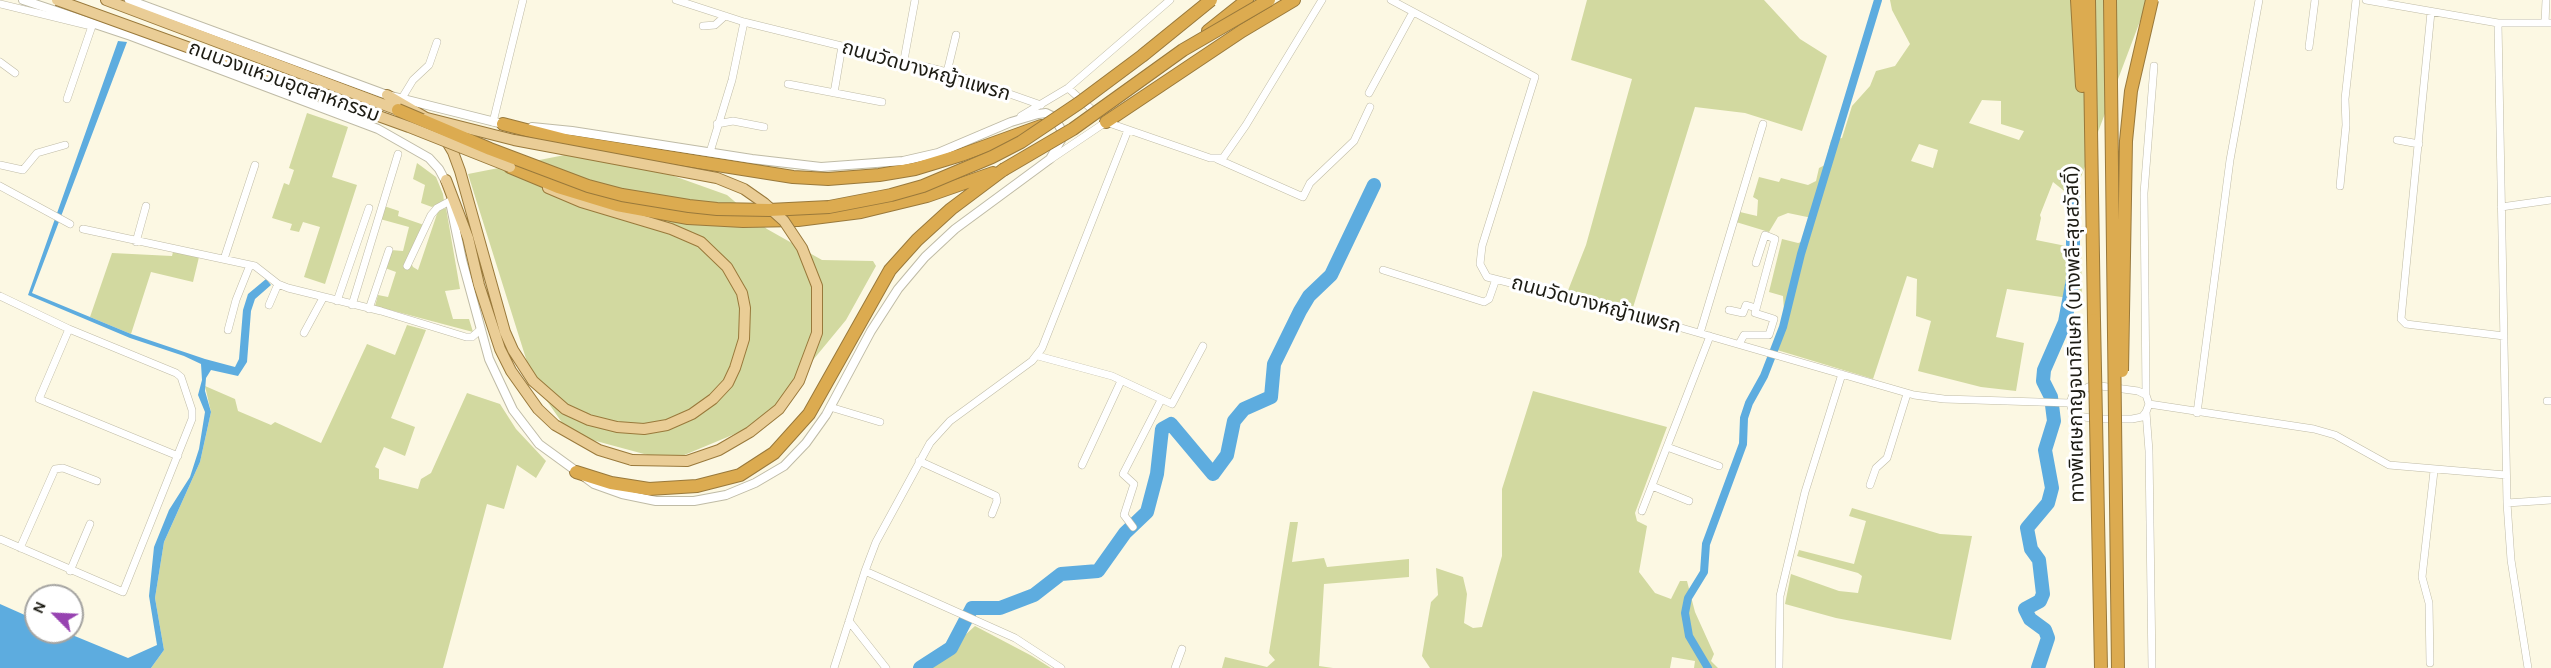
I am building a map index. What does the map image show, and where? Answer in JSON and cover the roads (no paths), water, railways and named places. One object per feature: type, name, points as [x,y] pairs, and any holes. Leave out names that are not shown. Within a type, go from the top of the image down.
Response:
[{"type":"highway","points":[[400,104],[459,137],[588,186],[652,201],[743,210],[808,209],[891,195],[957,173],[992,158],[1051,122],[1142,56],[1211,0]]},
{"type":"highway","points":[[576,472],[611,483],[649,489],[697,486],[740,475],[774,453],[809,414],[858,323],[890,270],[917,240],[951,209],[1003,170],[1073,129],[1183,50],[1246,0]]},
{"type":"highway","points":[[1183,50],[1269,0]]},
{"type":"highway","points":[[1106,122],[1242,31],[1294,0]]},
{"type":"highway","points":[[2077,0],[2090,159]]},
{"type":"highway","name":"ทางพิเศษกาญจนาภิเษก (บางพลี-สุขสวัสดิ์)","points":[[2088,0],[2101,668]]},
{"type":"highway","name":"ทางพิเศษกาญจนาภิเษก (บางพลี-สุขสวัสดิ์)","points":[[2110,0],[2118,668]]},
{"type":"highway","points":[[2116,504],[2123,353],[2126,141],[2132,91],[2152,0]]},
{"type":"highway","points":[[498,123],[569,141],[793,177],[828,179],[879,175],[915,169],[1051,122]]},
{"type":"highway","points":[[510,167],[558,187],[617,205],[688,218],[743,221],[798,220],[861,212],[927,196],[1003,170]]},
{"type":"main road","name":"ถนนวงแหวนอุตสาหกรรม","points":[[57,0],[409,127],[510,167],[543,186],[581,202],[671,229],[701,242],[727,267],[742,293],[746,323],[741,353],[728,383],[713,399],[692,414],[667,425],[644,429],[616,427],[589,420],[566,409],[533,381],[513,350],[498,312],[453,152],[429,120],[387,95]]},
{"type":"main road","name":"ถนนวงแหวนอุตสาหกรรม","points":[[106,0],[400,104],[514,140],[717,178],[744,189],[784,221],[802,248],[817,286],[817,333],[799,381],[779,409],[750,432],[719,450],[687,461],[632,460],[599,450],[555,424],[538,409],[511,371],[500,349],[479,285],[468,238],[446,180]]},
{"type":"street","points":[[23,0],[116,32]]},
{"type":"street","points":[[129,0],[387,95],[400,104],[498,123],[572,130],[821,167],[903,161],[938,153],[1011,122],[1046,113],[1059,122],[1062,131],[1061,140],[1050,159]]},
{"type":"street","points":[[498,123],[523,0]]},
{"type":"street","name":"ถนนวัดบางหญ้าแพรก","points":[[678,0],[744,22],[947,72],[1041,105]]},
{"type":"street","points":[[904,60],[915,0]]},
{"type":"street","points":[[1011,122],[1068,88],[1170,0]]},
{"type":"street","points":[[1217,159],[1229,151],[1322,0]]},
{"type":"street","name":"ถนนวัดบางหญ้าแพรก","points":[[1391,0],[1535,77],[1482,246],[1480,264],[1487,277],[1700,333],[1907,394],[1944,399],[2070,403]]},
{"type":"street","points":[[2197,413],[2230,160],[2259,0]]},
{"type":"street","points":[[2310,47],[2315,0]]},
{"type":"street","points":[[2340,186],[2346,125],[2345,99],[2356,0]]},
{"type":"street","points":[[2366,0],[2498,23],[2548,23],[2546,0]]},
{"type":"street","points":[[0,4],[131,36],[378,129],[429,158],[446,180],[462,260],[480,330],[489,359],[513,410],[539,444],[594,484],[622,494],[656,501],[694,501],[726,495],[755,483],[784,466],[806,443],[831,407],[898,289],[926,257],[988,202],[1106,122]]},
{"type":"street","points":[[1369,93],[1413,12]]},
{"type":"street","points":[[2432,12],[2402,322],[2504,336]]},
{"type":"street","points":[[703,26],[715,25],[725,16]]},
{"type":"street","points":[[710,152],[738,59],[744,22]]},
{"type":"street","points":[[2498,23],[2507,503],[2511,560],[2528,668]]},
{"type":"street","points":[[67,99],[92,26]]},
{"type":"street","points":[[947,72],[956,35]]},
{"type":"street","points":[[400,104],[413,80],[429,65],[437,42]]},
{"type":"street","points":[[834,93],[842,46]]},
{"type":"street","points":[[0,62],[15,73]]},
{"type":"street","points":[[2152,668],[2150,451],[2146,395],[2145,193],[2154,66]]},
{"type":"street","points":[[788,84],[882,102]]},
{"type":"street","points":[[1068,88],[1106,122],[1217,159],[1303,197],[1310,183],[1354,141],[1370,107]]},
{"type":"street","points":[[717,124],[733,121],[764,127]]},
{"type":"street","points":[[1700,333],[1763,124]]},
{"type":"street","points":[[834,668],[876,542],[919,461],[941,429],[1038,356],[1128,130]]},
{"type":"street","points":[[2397,140],[2419,144]]},
{"type":"street","points":[[0,165],[23,170],[38,153],[65,146]]},
{"type":"street","points":[[352,305],[398,154]]},
{"type":"street","points":[[224,259],[255,165]]},
{"type":"street","points":[[0,186],[68,222]]},
{"type":"street","points":[[2501,207],[2551,200]]},
{"type":"street","points":[[407,266],[431,215],[437,208],[450,201]]},
{"type":"street","points":[[136,242],[146,206]]},
{"type":"street","points":[[337,301],[369,208]]},
{"type":"street","points":[[84,229],[250,265],[278,284],[466,337],[472,337],[480,330]]},
{"type":"street","points":[[1739,344],[1744,335],[1769,335],[1774,319],[1755,313],[1775,239],[1765,235],[1756,263]]},
{"type":"street","points":[[369,309],[389,250]]},
{"type":"street","points":[[228,330],[236,300],[250,265]]},
{"type":"street","points":[[1383,270],[1484,302],[1489,299],[1496,279]]},
{"type":"street","points":[[269,305],[278,284]]},
{"type":"street","points":[[0,296],[69,329],[182,377],[192,410],[192,419],[178,456],[123,592],[0,539]]},
{"type":"street","points":[[304,333],[323,298]]},
{"type":"street","points":[[1729,310],[1743,313],[1746,305],[1756,308]]},
{"type":"street","points":[[69,329],[39,399],[178,456]]},
{"type":"street","points":[[1642,511],[1710,336]]},
{"type":"street","points":[[1038,356],[1112,376],[1169,404],[1175,402],[1203,346]]},
{"type":"street","points":[[1779,668],[1780,596],[1806,492],[1842,374]]},
{"type":"street","points":[[1082,465],[1121,381]]},
{"type":"street","points":[[2146,395],[2128,388],[2093,385],[2077,390],[2070,403],[2072,410],[2078,416],[2097,420],[2142,417],[2148,408]]},
{"type":"street","points":[[1870,484],[1876,468],[1887,459],[1907,394]]},
{"type":"street","points":[[1133,527],[1126,520],[1124,511],[1134,486],[1124,477],[1124,472],[1161,400]]},
{"type":"street","points":[[831,407],[880,422]]},
{"type":"street","points":[[2148,408],[2314,429],[2335,435],[2389,465],[2434,471],[2506,475]]},
{"type":"street","points":[[1667,447],[1719,466]]},
{"type":"street","points":[[919,461],[996,496],[997,501],[992,514]]},
{"type":"street","points":[[20,548],[55,469],[63,468],[97,481]]},
{"type":"street","points":[[2430,663],[2429,603],[2422,577],[2434,471]]},
{"type":"street","points":[[1652,486],[1689,501]]},
{"type":"street","points":[[2507,503],[2551,500]]},
{"type":"street","points":[[70,571],[90,524]]},
{"type":"street","points":[[865,571],[1015,638],[1062,668]]},
{"type":"street","points":[[849,621],[886,668]]},
{"type":"street","points":[[1174,668],[1182,649]]},
{"type":"water","points":[[118,41],[127,42],[32,293],[131,334],[235,367],[239,359],[243,310],[248,294],[266,279],[271,285],[255,299],[251,311],[247,362],[238,376],[211,370],[206,378],[205,391],[211,412],[200,462],[164,542],[155,598],[164,650],[151,668],[0,668],[0,604],[24,615],[24,644],[84,644],[84,640],[128,658],[157,645],[149,596],[154,547],[169,510],[190,477],[199,449],[205,412],[198,395],[202,380],[201,364],[130,338],[28,295]]},
{"type":"waterway","points":[[1708,668],[1689,636],[1685,613],[1688,598],[1704,572],[1706,544],[1743,444],[1744,418],[1749,403],[1764,376],[1783,327],[1801,254],[1878,0]]},
{"type":"waterway","points":[[920,668],[951,648],[972,608],[1000,608],[1034,595],[1061,574],[1098,571],[1125,533],[1147,512],[1157,474],[1162,429],[1171,424],[1213,474],[1227,455],[1234,421],[1244,409],[1271,397],[1274,364],[1309,296],[1331,275],[1374,185]]},
{"type":"waterway","points":[[2038,668],[2048,638],[2045,630],[2030,619],[2025,609],[2040,601],[2043,594],[2039,560],[2031,549],[2027,528],[2048,503],[2052,488],[2045,450],[2054,421],[2051,397],[2043,381],[2044,370],[2065,322],[2073,279],[2073,198]]}]
